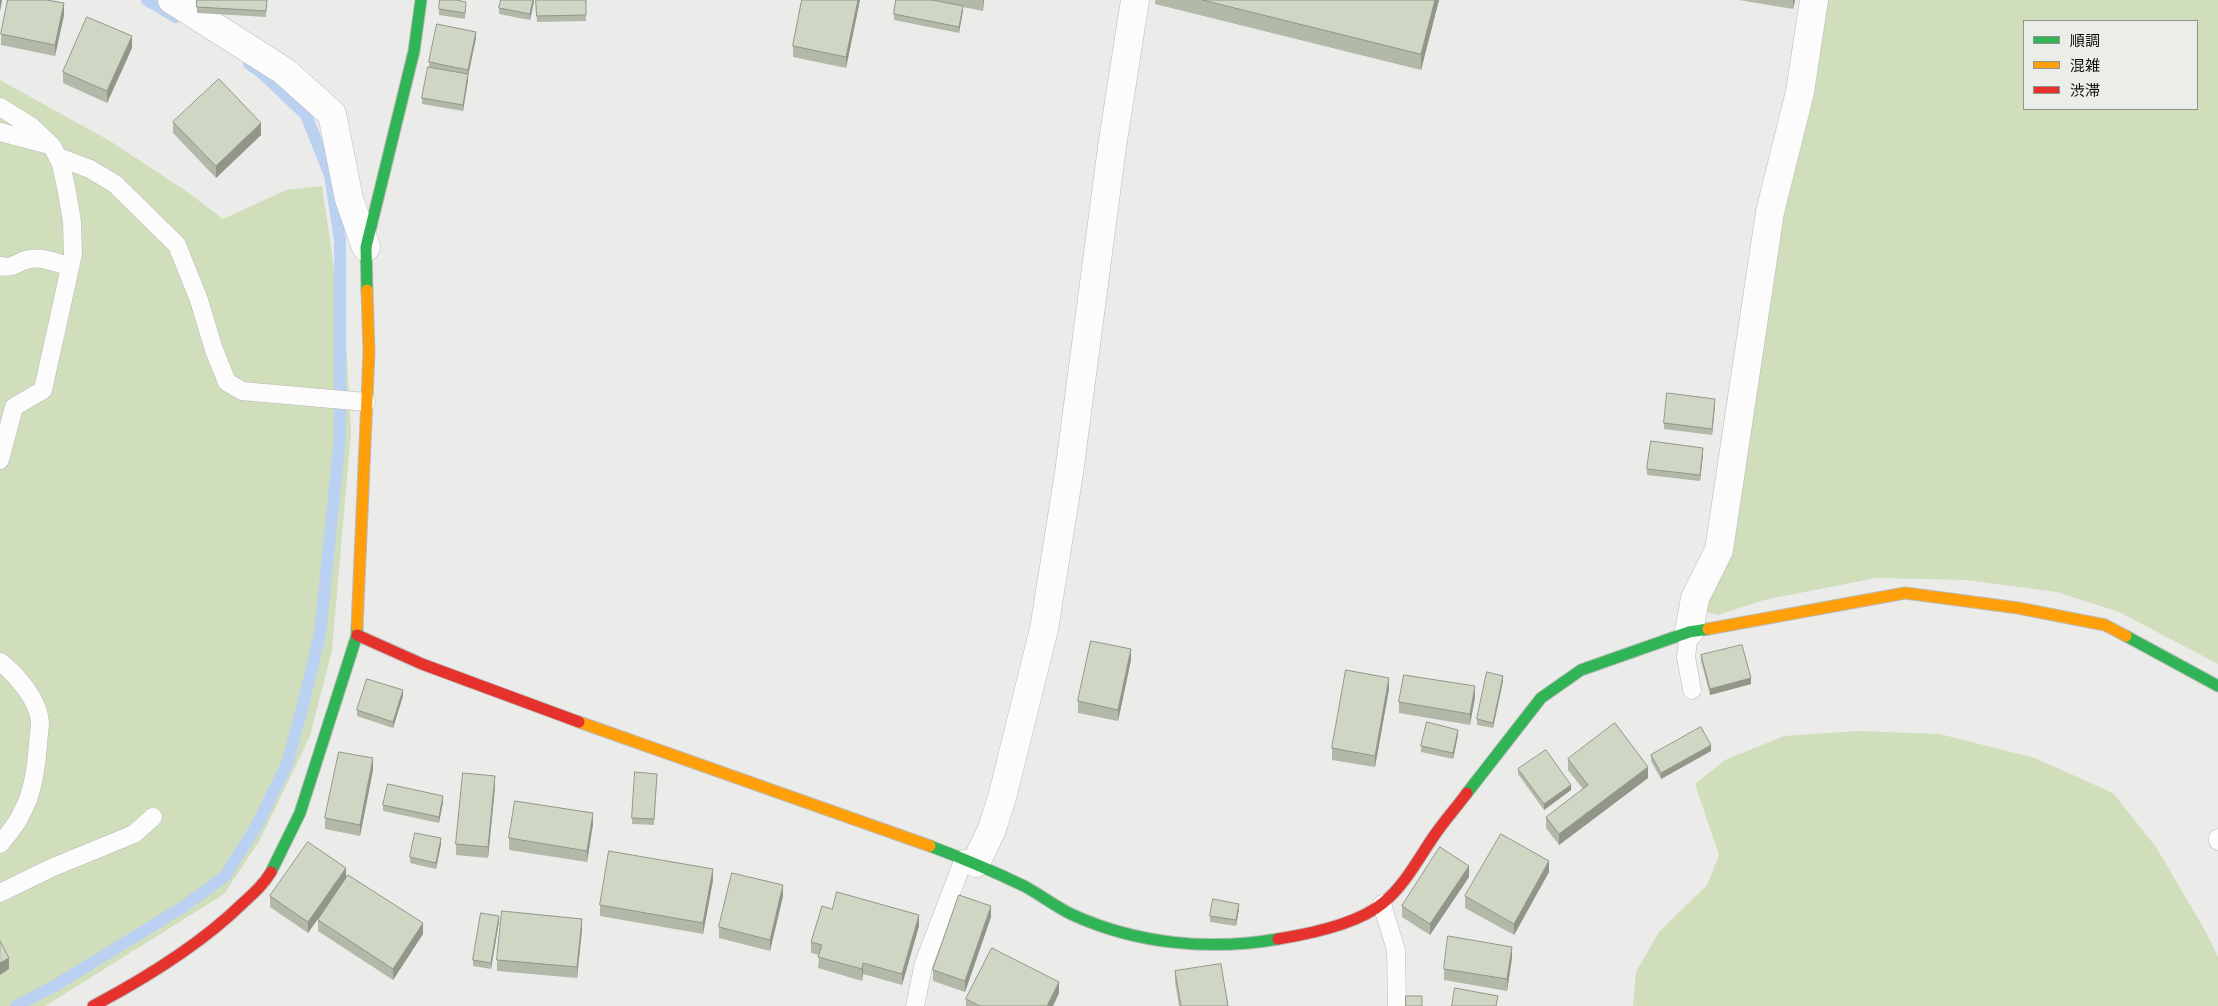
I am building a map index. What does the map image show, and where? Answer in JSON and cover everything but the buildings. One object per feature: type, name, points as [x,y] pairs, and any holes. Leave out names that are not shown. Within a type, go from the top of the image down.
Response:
[{"type":"street","points":[[172,0],[284,71],[332,114],[349,199],[366,247]]},
{"type":"street","points":[[93,1006],[144,980],[226,920],[266,881],[300,813],[357,635],[369,352],[366,247],[414,51],[421,0]]},
{"type":"street","points":[[970,861],[992,828],[1004,794],[1044,629],[1069,473],[1112,148],[1135,0]]},
{"type":"street","points":[[1689,632],[1694,598],[1719,550],[1770,212],[1800,92],[1814,0]]},
{"type":"street","points":[[357,635],[422,664],[584,724],[856,818],[970,861],[1025,887],[1073,915],[1123,933],[1178,943],[1244,945],[1311,934],[1352,920],[1382,904],[1410,874],[1435,835],[1541,698],[1581,670],[1689,632],[1904,593],[2018,608],[2105,625],[2218,686]]},
{"type":"lane","points":[[0,107],[32,128],[55,152],[67,192],[72,222],[73,254],[43,390],[14,407],[0,460]]},
{"type":"lane","points":[[0,132],[55,152],[115,184],[177,245],[199,300],[214,350],[227,382],[242,391],[366,402]]},
{"type":"lane","points":[[0,266],[10,268],[28,259],[41,258],[70,267]]},
{"type":"lane","points":[[1689,632],[1686,657],[1692,690]]},
{"type":"lane","points":[[0,662],[13,672],[31,695],[40,721],[37,757],[30,799],[14,829],[0,844]]},
{"type":"lane","points":[[0,893],[52,868],[134,834],[153,818]]},
{"type":"lane","points":[[915,1006],[924,963],[970,861]]},
{"type":"lane","points":[[1382,904],[1396,950],[1397,1006]]},
{"type":"green space","points":[[1823,0],[2218,0],[2218,664],[2119,612],[2057,592],[1966,580],[1876,578],[1764,600],[1718,615],[1704,611],[1756,353]]},
{"type":"green space","points":[[0,80],[110,141],[186,191],[223,219],[286,190],[322,186],[347,356],[351,433],[332,650],[310,736],[260,840],[224,894],[45,1006],[0,1006]]},
{"type":"green space","points":[[1857,731],[1940,734],[2035,758],[2113,793],[2156,847],[2206,932],[2218,957],[2218,1006],[1633,1006],[1636,972],[1659,932],[1707,885],[1719,855],[1695,784],[1725,760],[1784,736]]},
{"type":"waterway","points":[[147,0],[176,17]]},
{"type":"waterway","points":[[16,1006],[56,985],[183,907],[225,876],[256,827],[287,764],[302,709],[320,634],[340,437],[340,240],[330,175],[306,115],[261,72],[249,64]]},
{"type":"traffic: fast","points":[[367,290],[366,247],[414,51],[421,0]]},
{"type":"traffic: fast","points":[[271,872],[300,813],[357,635],[357,627]]},
{"type":"traffic: fast","points":[[1467,793],[1541,698],[1581,670],[1689,632],[1708,629]]},
{"type":"traffic: fast","points":[[2126,636],[2218,686]]},
{"type":"traffic: fast","points":[[930,846],[1024,886],[1073,915],[1122,933],[1148,939],[1200,944],[1252,943],[1278,939]]},
{"type":"traffic: slow","points":[[357,627],[369,352],[367,290]]},
{"type":"traffic: slow","points":[[1708,629],[1905,593],[2018,608],[2105,625],[2126,636]]},
{"type":"traffic: slow","points":[[579,722],[930,846]]},
{"type":"traffic: jam","points":[[357,635],[422,664],[579,722]]},
{"type":"traffic: jam","points":[[1278,939],[1333,927],[1360,917],[1383,903],[1405,880],[1438,830],[1467,793]]},
{"type":"traffic: jam","points":[[93,1006],[133,984],[191,947],[251,896],[271,872]]}]
